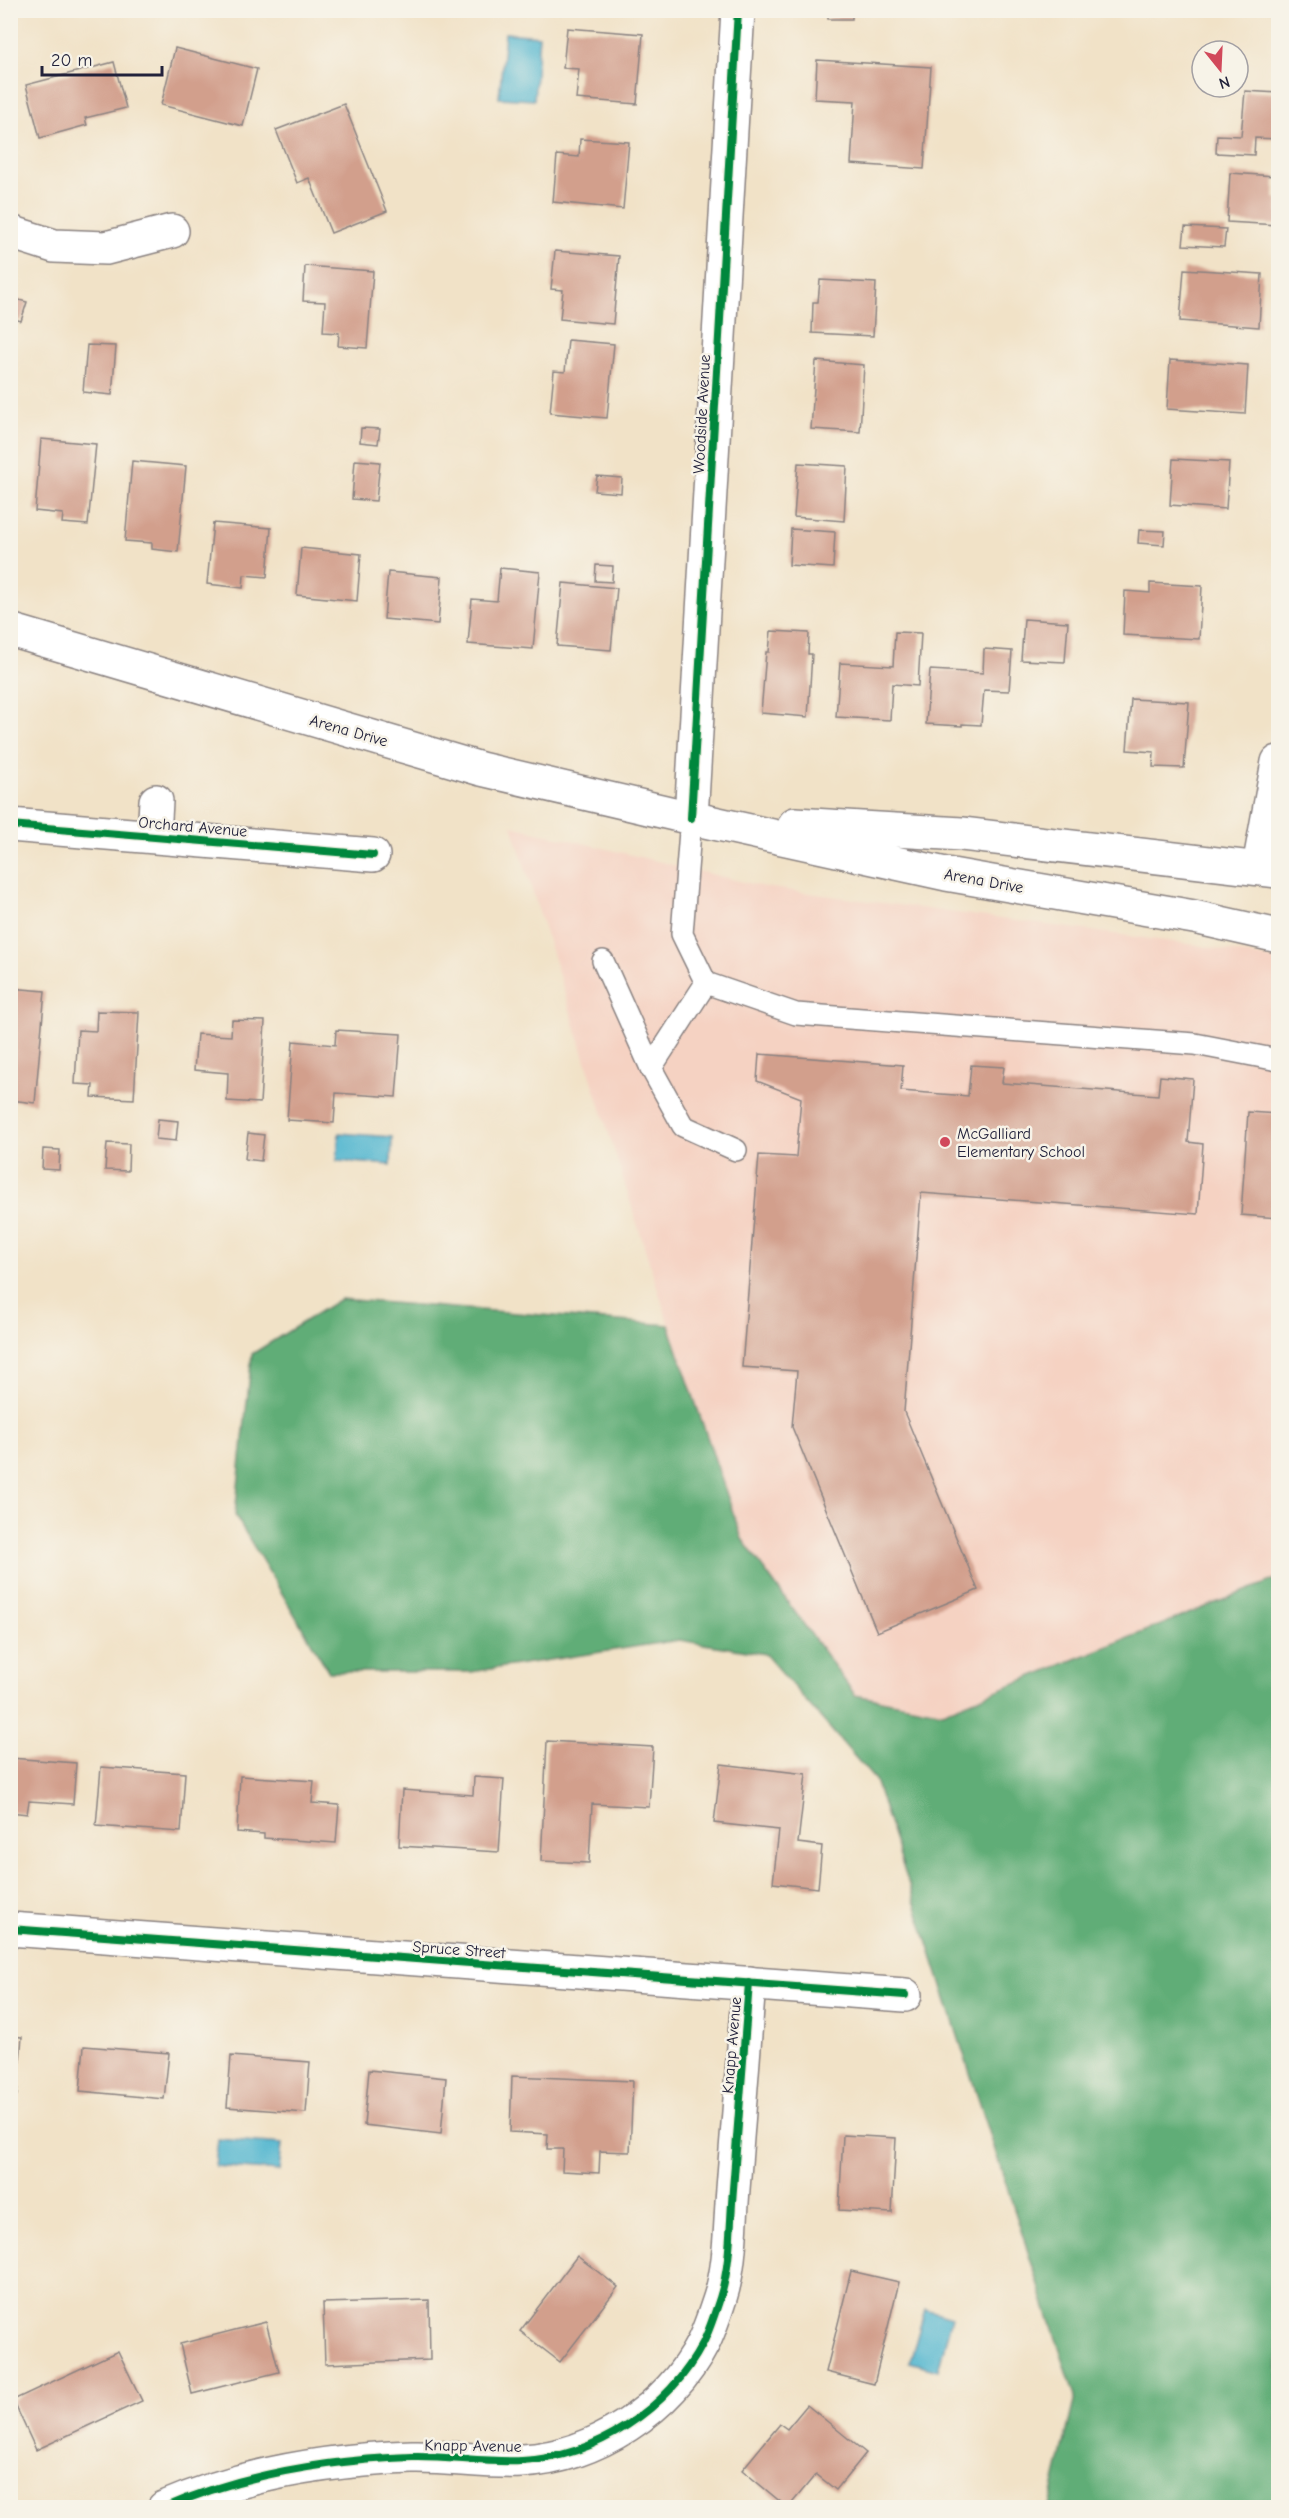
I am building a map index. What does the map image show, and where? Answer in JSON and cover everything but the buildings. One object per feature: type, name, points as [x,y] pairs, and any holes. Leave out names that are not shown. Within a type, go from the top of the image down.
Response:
[{"type":"street","name":"Woodside Avenue","points":[[691,818],[738,10]]},
{"type":"street","points":[[10,232],[54,246],[106,248],[172,231]]},
{"type":"street","name":"Arena Drive","points":[[10,630],[481,769],[946,874],[1194,917],[1278,936]]},
{"type":"street","points":[[1268,869],[1278,762]]},
{"type":"street","name":"Orchard Avenue","points":[[154,836],[156,801]]},
{"type":"street","name":"Arena Drive","points":[[691,818],[962,834],[1268,869]]},
{"type":"street","name":"Orchard Avenue","points":[[10,825],[373,855]]},
{"type":"street","name":"Spruce Street","points":[[10,1929],[905,1995]]},
{"type":"street","name":"Knapp Avenue","points":[[164,2508],[186,2498],[264,2475],[332,2462],[413,2457],[522,2461],[564,2454],[604,2439],[637,2419],[672,2388],[703,2343],[721,2296],[728,2250],[749,1983]]},
{"type":"lane","points":[[691,818],[682,934],[706,983],[796,1014],[1196,1044],[1278,1060]]},
{"type":"lane","points":[[603,961],[651,1068],[683,1126],[736,1150]]},
{"type":"lane","points":[[651,1068],[706,983]]},
{"type":"shaded area","name":"McGalliard Elementary School","points":[[512,826],[764,887],[1196,945],[1278,960],[1278,1578],[942,1712],[855,1695],[742,1539],[669,1325]]},
{"type":"green space","points":[[340,1299],[669,1325],[742,1539],[855,1695],[943,1712],[1278,1578],[1278,2507],[1049,2507],[1075,2397],[875,1780],[765,1654],[679,1640],[471,1672],[329,1672],[235,1515],[252,1354]]},
{"type":"water","points":[[505,33],[539,36],[534,100],[499,98]]},
{"type":"water","points":[[339,1133],[392,1137],[391,1165],[337,1161]]},
{"type":"water","points":[[218,2139],[282,2144],[279,2171],[215,2166]]},
{"type":"water","points":[[925,2309],[952,2317],[938,2370],[910,2362]]},
{"type":"cycle path","points":[[691,818],[738,10]]},
{"type":"cycle path","points":[[10,825],[373,855]]},
{"type":"cycle path","points":[[10,1929],[905,1995]]},
{"type":"cycle path","points":[[164,2508],[224,2486],[317,2465],[412,2457],[508,2461],[549,2457],[576,2450],[602,2439],[627,2425],[650,2408],[671,2389],[703,2343],[724,2285],[730,2244],[749,1983]]},
{"type":"place","name":"McGalliard Elementary School","points":[[945,1142]]}]
